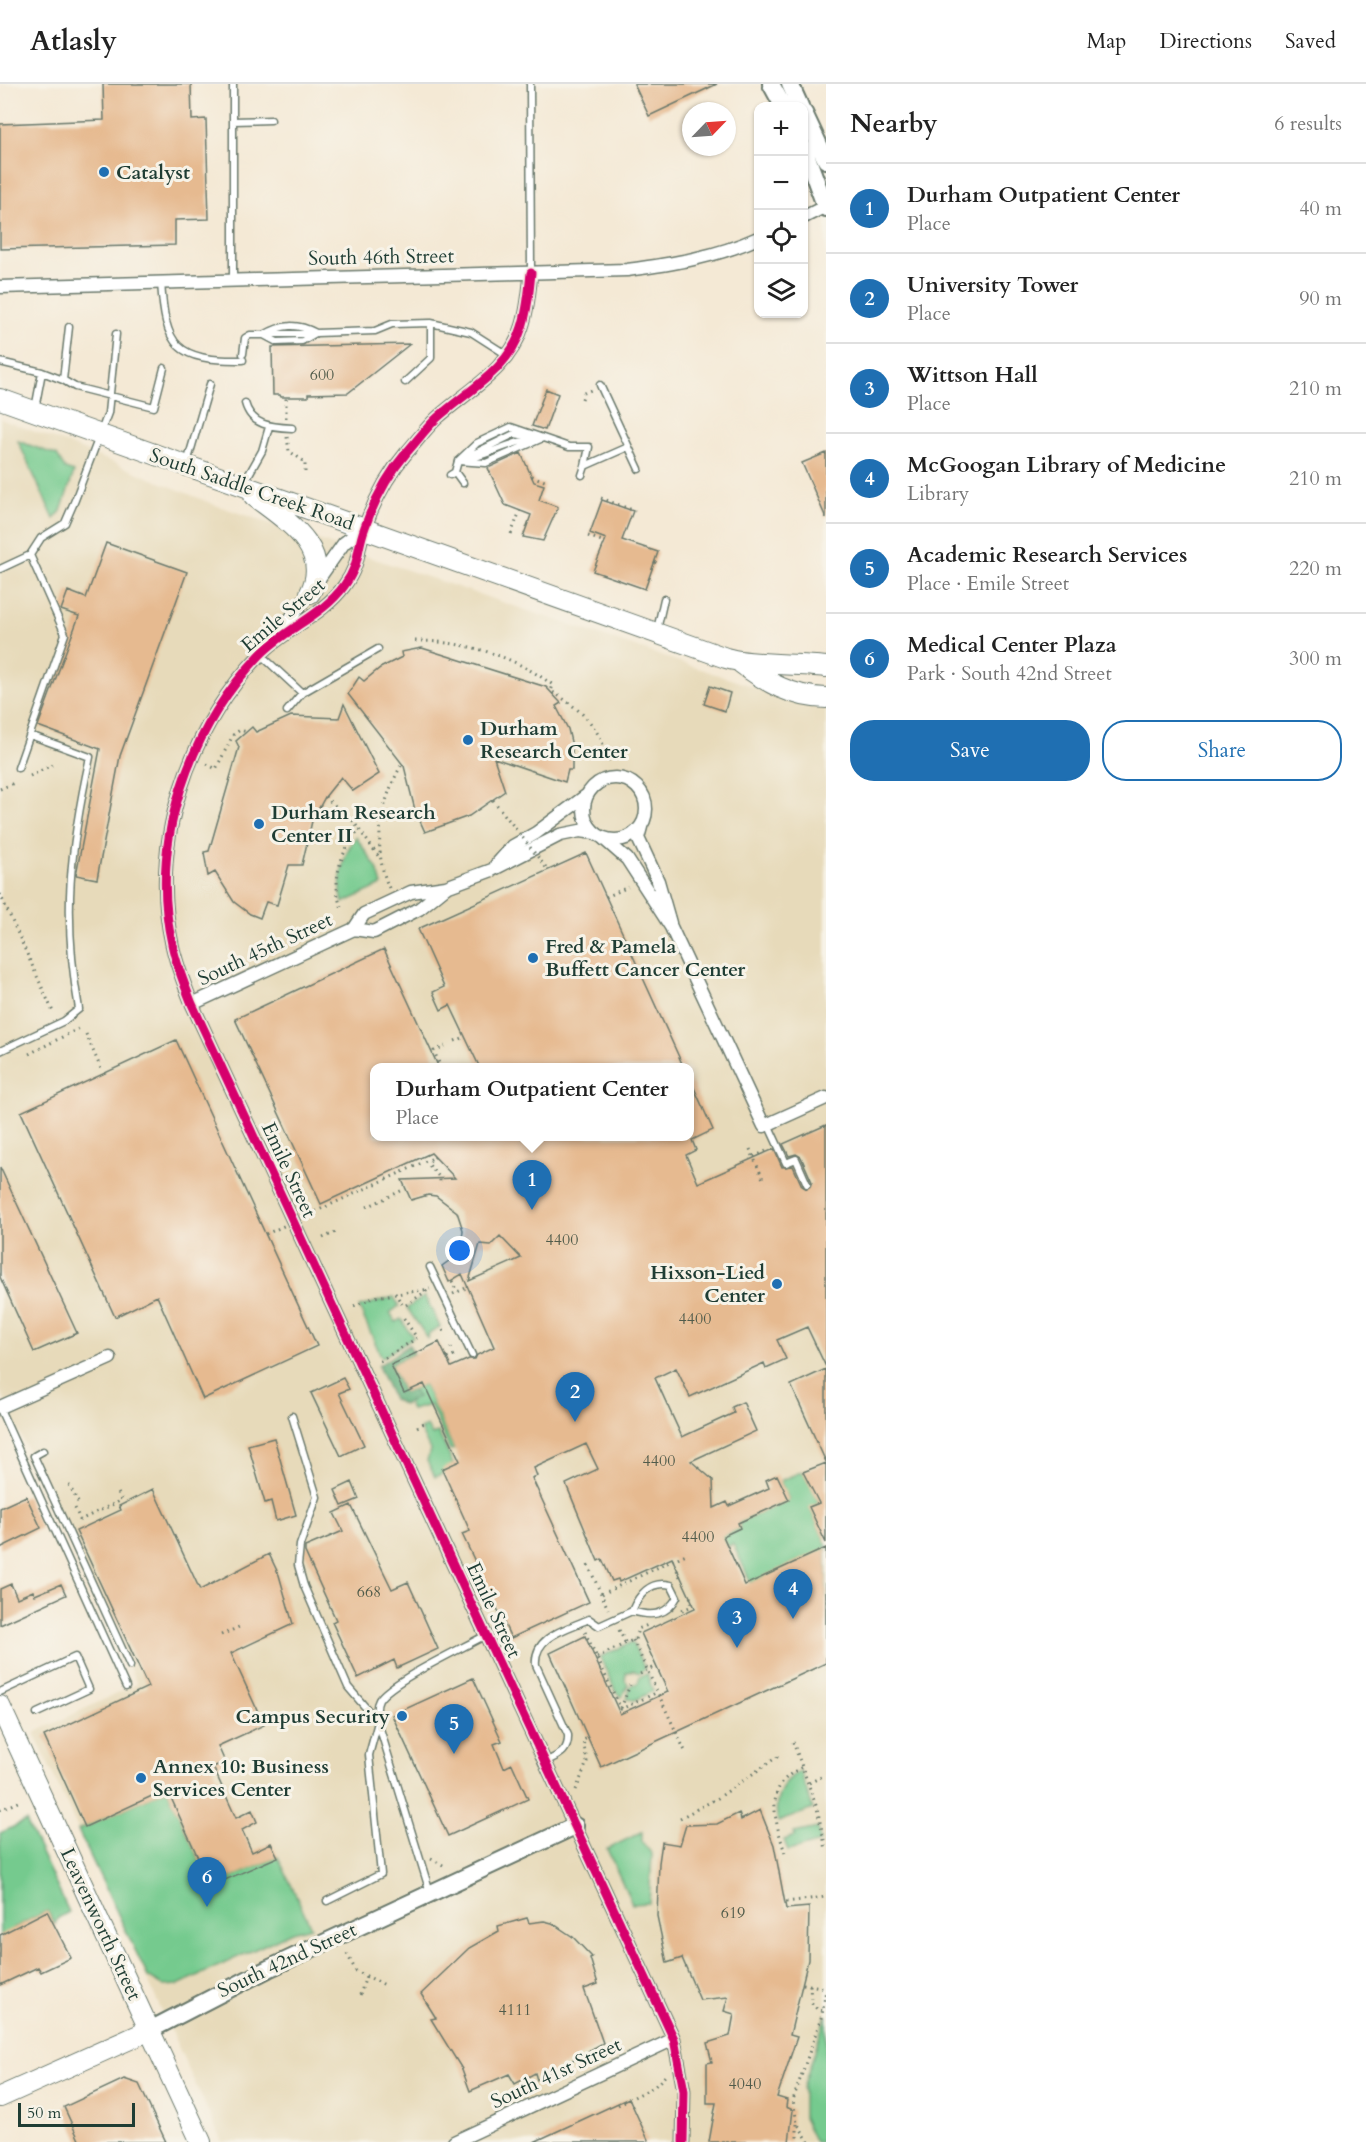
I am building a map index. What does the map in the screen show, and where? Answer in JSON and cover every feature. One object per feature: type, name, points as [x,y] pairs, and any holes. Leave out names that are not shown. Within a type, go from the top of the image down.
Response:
[{"type":"main road","points":[[785,91],[796,102]]},
{"type":"main road","points":[[808,122],[826,160]]},
{"type":"main road","points":[[807,156],[826,207]]},
{"type":"main road","name":"South Saddle Creek Road","points":[[0,399],[364,528],[656,635],[741,663],[765,682],[783,689],[802,695],[826,698]]},
{"type":"main road","points":[[243,487],[295,528],[312,549],[317,574],[310,593]]},
{"type":"main road","name":"South Saddle Creek Road","points":[[741,663],[765,662],[826,667]]},
{"type":"main road","name":"Leavenworth Street","points":[[0,1706],[6,1737],[150,2030],[201,2142]]},
{"type":"main road","name":"South 42nd Street","points":[[0,2097],[150,2030],[185,2009],[430,1892],[575,1826]]},
{"type":"street","points":[[808,215],[826,207]]},
{"type":"street","name":"South 46th Street","points":[[0,287],[627,270],[684,263],[720,254],[754,240]]},
{"type":"street","name":"Emile Street","points":[[531,273],[522,328],[507,355],[490,377],[436,418],[398,462],[364,528],[359,560],[342,588],[314,613],[274,641],[260,654],[235,684],[207,727],[183,780],[171,826],[168,861],[168,914],[172,942],[192,1004],[674,2039],[684,2091],[683,2142]]},
{"type":"street","name":"Emile Street","points":[[274,641],[344,543],[364,528]]},
{"type":"street","name":"South 45th Street","points":[[192,1004],[354,928],[364,914],[411,892],[446,887],[492,870],[560,835],[580,831],[624,839],[641,827],[646,807],[644,797],[631,782],[621,778],[601,780],[587,795],[538,832],[513,846],[492,870]]},
{"type":"street","points":[[587,795],[584,815],[599,835],[627,859],[671,927],[766,1125],[826,1098]]},
{"type":"street","points":[[641,827],[638,838],[664,897],[671,927]]},
{"type":"street","name":"South 45th Street","points":[[354,928],[374,932],[419,909],[446,887]]},
{"type":"street","points":[[0,1408],[110,1358]]},
{"type":"street","name":"South 41st Street","points":[[454,2142],[674,2039]]},
{"type":"lane","points":[[233,84],[233,280]]},
{"type":"lane","points":[[530,84],[531,273]]},
{"type":"lane","points":[[234,121],[271,120]]},
{"type":"lane","points":[[161,282],[165,321],[179,347],[190,356],[206,360],[243,357],[245,338],[250,335],[264,334],[277,327],[301,325],[316,333]]},
{"type":"lane","points":[[405,382],[431,358],[431,323]]},
{"type":"lane","points":[[264,334],[277,342],[302,341],[316,333],[375,331],[392,324],[431,323],[471,332],[507,355]]},
{"type":"lane","points":[[63,380],[69,327]]},
{"type":"lane","points":[[0,569],[30,555],[41,538],[64,523],[108,413],[116,334]]},
{"type":"lane","points":[[0,362],[42,372],[75,387],[154,407],[164,368]]},
{"type":"lane","points":[[34,412],[42,372]]},
{"type":"lane","points":[[186,466],[210,384]]},
{"type":"lane","points":[[600,385],[639,469]]},
{"type":"lane","points":[[244,403],[248,414],[270,427],[292,428]]},
{"type":"lane","points":[[243,487],[262,451],[270,427]]},
{"type":"lane","points":[[463,483],[452,474],[458,461],[514,434],[543,438],[569,447],[589,447],[582,475]]},
{"type":"lane","points":[[458,461],[486,463],[543,438]]},
{"type":"lane","points":[[585,466],[628,447]]},
{"type":"lane","points":[[18,768],[65,634],[30,555]]},
{"type":"lane","points":[[656,635],[664,599]]},
{"type":"lane","points":[[287,711],[302,693],[378,649]]},
{"type":"lane","points":[[260,654],[302,693]]},
{"type":"lane","points":[[0,1051],[64,1021],[78,1009],[72,970],[68,897],[74,827],[90,756],[30,735]]},
{"type":"lane","points":[[766,1125],[786,1163],[796,1159],[807,1184]]},
{"type":"lane","points":[[430,1267],[472,1355]]},
{"type":"lane","points":[[0,1408],[126,1687]]},
{"type":"lane","points":[[292,1416],[317,1497],[300,1545],[298,1565],[304,1586],[348,1687],[378,1722]]},
{"type":"lane","points":[[43,1451],[34,1456],[130,1666]]},
{"type":"lane","points":[[545,1762],[564,1752],[569,1745],[568,1735],[536,1665],[535,1653],[543,1641],[589,1619],[599,1626],[632,1611],[647,1616],[666,1611],[677,1598],[671,1585],[663,1583],[646,1590],[638,1596],[632,1611]]},
{"type":"lane","points":[[430,1892],[378,1722],[376,1706],[380,1698],[400,1683],[486,1635]]},
{"type":"lane","points":[[0,1692],[75,1657],[89,1689],[37,1713]]},
{"type":"lane","points":[[327,1901],[381,1874],[369,1755],[378,1722]]},
{"type":"path","points":[[582,399],[584,393],[591,390]]},
{"type":"path","points":[[286,397],[286,420]]},
{"type":"path","points":[[287,437],[290,451],[305,462],[305,472]]},
{"type":"path","points":[[532,476],[547,482]]},
{"type":"path","points":[[601,498],[635,511]]},
{"type":"path","points":[[511,534],[520,511]]},
{"type":"path","points":[[588,536],[605,542]]},
{"type":"path","points":[[649,578],[653,580]]},
{"type":"path","points":[[415,641],[446,642],[476,648],[513,661],[544,678],[553,685],[551,691],[579,708],[602,742],[609,765]]},
{"type":"path","points":[[207,764],[216,769],[233,735],[240,730],[247,732]]},
{"type":"path","points":[[381,861],[380,833],[384,808],[402,764]]},
{"type":"path","points":[[30,776],[52,765]]},
{"type":"path","points":[[0,789],[14,783]]},
{"type":"path","points":[[325,797],[360,829],[381,861],[392,895]]},
{"type":"path","points":[[493,800],[548,870]]},
{"type":"path","points":[[341,907],[338,888],[341,861],[348,844],[360,829]]},
{"type":"path","points":[[606,897],[628,887]]},
{"type":"path","points":[[0,894],[55,1016]]},
{"type":"path","points":[[29,1054],[78,1029]]},
{"type":"path","points":[[86,1034],[101,1069]]},
{"type":"path","points":[[455,1041],[465,1037]]},
{"type":"path","points":[[439,1063],[434,1052],[445,1046]]},
{"type":"path","points":[[750,1149],[764,1181]]},
{"type":"path","points":[[754,1157],[766,1151]]},
{"type":"path","points":[[266,1234],[435,1157],[428,1164],[440,1178],[440,1185]]},
{"type":"path","points":[[367,1207],[405,1189]]},
{"type":"path","points":[[323,1238],[339,1230]]},
{"type":"path","points":[[452,1281],[457,1292]]},
{"type":"path","points":[[452,1295],[468,1287]]},
{"type":"path","points":[[354,1306],[395,1293],[430,1289],[404,1305],[395,1293]]},
{"type":"path","points":[[380,1361],[417,1338],[403,1317]]},
{"type":"path","points":[[447,1358],[452,1351]]},
{"type":"path","points":[[417,1427],[426,1422]]},
{"type":"path","points":[[69,1485],[80,1506]]},
{"type":"path","points":[[75,1508],[80,1520],[122,1500],[116,1489]]},
{"type":"path","points":[[602,1594],[686,1554]]},
{"type":"path","points":[[588,1565],[608,1609]]},
{"type":"path","points":[[221,1635],[239,1627]]},
{"type":"path","points":[[619,1630],[626,1644]]},
{"type":"path","points":[[585,1632],[621,1709]]},
{"type":"path","points":[[633,1640],[686,1753]]},
{"type":"path","points":[[640,1674],[656,1666]]},
{"type":"path","points":[[621,1709],[630,1685]]},
{"type":"path","points":[[621,1709],[658,1692]]},
{"type":"path","points":[[576,1790],[587,1762],[584,1740],[588,1738]]},
{"type":"path","points":[[793,1742],[809,1783],[826,1849]]},
{"type":"path","points":[[680,1818],[732,1788],[777,1757],[776,1754]]},
{"type":"path","points":[[785,1853],[774,1820],[774,1802],[783,1782],[803,1767]]},
{"type":"path","points":[[809,1783],[821,1777]]},
{"type":"path","points":[[0,1810],[20,1801]]},
{"type":"path","points":[[427,1858],[445,1866]]},
{"type":"path","points":[[786,1902],[826,1897]]},
{"type":"path","points":[[347,1954],[356,1971],[385,1985]]},
{"type":"path","points":[[360,1995],[366,1976]]},
{"type":"path","points":[[797,2142],[797,2123],[793,2100],[824,2011],[826,1988],[803,1984]]},
{"type":"path","points":[[810,1985],[811,2002],[824,2011]]},
{"type":"path","points":[[618,2105],[654,2087],[668,2073]]},
{"type":"path","points":[[797,2123],[808,2142]]},
{"type":"shaded area","points":[[0,419],[71,445],[215,505],[819,709],[826,708],[826,2142],[222,2142],[34,1733],[137,1684],[0,1391]]},
{"type":"green space","points":[[18,441],[57,455],[65,469],[74,472],[61,511],[54,519]]},
{"type":"green space","points":[[356,837],[377,868],[382,885],[343,903],[342,868],[347,852]]},
{"type":"green space","points":[[425,1296],[440,1327],[429,1333],[428,1339],[407,1308]]},
{"type":"green space","points":[[394,1297],[399,1306],[390,1313],[396,1322],[401,1319],[413,1337],[382,1358],[359,1307]]},
{"type":"green space","points":[[409,1345],[414,1354],[391,1365],[404,1393],[413,1389],[417,1397],[403,1405],[393,1399],[378,1366]]},
{"type":"green space","points":[[424,1384],[454,1449],[450,1450],[430,1405],[411,1410],[408,1403],[417,1397],[413,1389]]},
{"type":"green space","points":[[427,1426],[432,1435],[438,1432],[453,1464],[444,1473],[435,1477],[427,1461],[430,1450],[420,1429]]},
{"type":"green space","points":[[803,1471],[819,1503],[810,1508],[826,1543],[826,1598],[807,1557],[751,1583],[733,1544],[724,1548],[719,1538],[740,1528],[738,1523],[789,1500],[780,1481]]},
{"type":"green space","points":[[632,1642],[645,1669],[639,1673],[633,1670],[626,1673],[625,1680],[628,1684],[622,1697],[616,1692],[600,1657]]},
{"type":"green space","points":[[647,1674],[653,1691],[635,1700],[627,1699],[631,1685],[638,1683],[640,1676]]},
{"type":"green space","points":[[800,1771],[813,1809],[778,1822],[777,1800],[780,1793],[787,1781]]},
{"type":"green space","points":[[167,1789],[211,1886],[278,1857],[311,1927],[292,1932],[178,1985],[163,1986],[148,1977],[78,1830]]},
{"type":"green space","points":[[26,1821],[69,1912],[58,1918],[55,1924],[47,1911],[13,1928],[20,1942],[0,1954],[0,1833]]},
{"type":"green space","points":[[818,1828],[820,1842],[788,1851],[784,1840],[795,1836],[794,1833]]},
{"type":"green space","points":[[642,1832],[642,1842],[652,1854],[649,1903],[632,1904],[607,1849]]},
{"type":"green space","points":[[826,2015],[826,2142],[815,2142],[803,2118],[803,2088]]},
{"type":"building","name":"Catalyst","points":[[103,84],[191,84],[192,120],[206,119],[209,219],[175,220],[175,245],[0,249],[0,124],[104,120]]},
{"type":"building","points":[[634,84],[717,84],[649,116]]},
{"type":"building","points":[[410,344],[348,393],[308,394],[308,397],[273,395],[272,347]]},
{"type":"building","points":[[546,389],[558,394],[545,430],[532,426]]},
{"type":"building","points":[[521,453],[534,482],[544,485],[539,500],[558,507],[543,541],[523,537],[531,515],[505,505],[488,468]]},
{"type":"building","points":[[826,453],[826,518],[802,463]]},
{"type":"building","points":[[602,500],[633,511],[622,540],[658,552],[645,589],[593,571],[606,539],[590,533]]},
{"type":"building","points":[[106,543],[187,572],[120,756],[97,879],[76,875],[100,749],[38,726],[79,616],[61,610],[68,591],[86,598]]},
{"type":"building","name":"Durham Research Center","points":[[422,648],[546,687],[561,703],[556,706],[568,729],[572,746],[572,770],[568,770],[565,782],[494,758],[505,791],[469,816],[425,832],[415,810],[404,766],[348,694],[359,677],[364,681],[380,668],[402,657],[401,652]]},
{"type":"building","points":[[710,686],[730,693],[725,711],[704,704]]},
{"type":"building","name":"Durham Research Center II","points":[[344,704],[379,774],[353,791],[341,777],[325,797],[312,821],[302,865],[289,865],[277,905],[266,902],[260,918],[250,914],[234,902],[215,872],[208,876],[204,852],[209,851],[239,747],[236,741],[252,727],[256,732],[291,716],[339,718]]},
{"type":"building","name":"Fred & Pamela Buffett Cancer Center","points":[[586,853],[682,1063],[478,1063],[450,1005],[441,1010],[433,992],[444,987],[418,929]]},
{"type":"building","points":[[384,949],[437,1063],[370,1063],[370,1141],[692,1141],[696,1150],[686,1155],[698,1183],[774,1149],[782,1167],[793,1166],[802,1186],[807,1189],[812,1182],[801,1157],[796,1154],[789,1156],[783,1144],[826,1125],[826,1367],[807,1327],[777,1340],[786,1359],[766,1368],[764,1363],[690,1397],[676,1368],[655,1378],[682,1437],[734,1413],[732,1407],[743,1402],[756,1431],[691,1461],[713,1480],[714,1508],[727,1502],[729,1506],[769,1488],[766,1480],[777,1475],[789,1500],[738,1523],[740,1528],[723,1536],[745,1585],[826,1548],[826,1663],[601,1767],[550,1653],[585,1636],[620,1714],[668,1692],[641,1633],[695,1608],[672,1558],[619,1582],[618,1579],[612,1581],[602,1559],[598,1561],[566,1484],[598,1469],[586,1444],[534,1468],[537,1476],[532,1478],[589,1602],[511,1638],[462,1534],[470,1531],[442,1469],[460,1461],[424,1384],[404,1393],[391,1365],[439,1342],[451,1367],[469,1359],[475,1359],[477,1355],[494,1347],[462,1274],[449,1282],[442,1266],[457,1255],[461,1247],[463,1230],[457,1212],[436,1196],[428,1195],[411,1200],[402,1180],[455,1178],[431,1153],[321,1204],[235,1019]],"holes":[[[500,1236],[521,1258],[469,1281],[480,1244],[491,1245]]]},
{"type":"building","points":[[176,1040],[317,1346],[203,1399],[157,1296],[115,1317],[21,1112]]},
{"type":"building","points":[[694,1088],[713,1130],[694,1139]]},
{"type":"building","points":[[0,1167],[77,1333],[34,1352],[0,1277]]},
{"type":"building","points":[[826,1369],[826,1462],[791,1385]]},
{"type":"building","points":[[343,1378],[349,1389],[339,1393],[364,1445],[341,1456],[311,1393]]},
{"type":"building","points":[[274,1438],[296,1515],[276,1521],[271,1501],[265,1503],[248,1445]]},
{"type":"building","points":[[826,1463],[826,1543],[809,1507],[819,1503],[803,1472]]},
{"type":"building","points":[[352,1482],[359,1499],[342,1506],[335,1490]]},
{"type":"building","points":[[153,1489],[200,1590],[269,1554],[279,1575],[293,1624],[231,1653],[264,1725],[218,1746],[225,1762],[213,1767],[236,1818],[252,1810],[257,1822],[242,1830],[252,1852],[271,1843],[278,1857],[211,1886],[167,1789],[85,1827],[44,1736],[148,1687],[76,1531],[121,1510],[119,1506]]},
{"type":"building","points":[[26,1496],[41,1528],[0,1548],[0,1508]]},
{"type":"building","points":[[351,1505],[392,1589],[408,1582],[438,1649],[397,1668],[394,1660],[358,1678],[332,1622],[336,1620],[305,1552],[305,1547],[343,1531],[334,1513]]},
{"type":"building","points":[[11,1584],[17,1598],[33,1591],[35,1595],[61,1584],[66,1595],[0,1625],[0,1589]]},
{"type":"building","points":[[473,1678],[502,1741],[494,1744],[504,1768],[512,1764],[528,1799],[448,1836],[392,1715]]},
{"type":"building","points":[[760,1810],[774,1845],[786,1909],[809,1907],[808,1960],[790,2035],[797,2037],[777,2097],[787,2100],[786,2107],[793,2110],[789,2142],[709,2142],[716,2103],[707,2103],[707,2063],[712,2062],[707,2043],[730,2036],[734,2014],[724,2011],[728,1997],[700,2000],[682,1958],[667,1963],[657,1916],[662,1842],[680,1845],[686,1825],[717,1824],[739,1813],[741,1820]]},
{"type":"building","points":[[47,1911],[71,1958],[41,1972],[38,1967],[0,1985],[0,1935]]},
{"type":"building","points":[[527,1918],[529,1923],[544,1921],[552,1923],[573,1937],[592,1957],[590,1958],[598,1984],[584,1989],[603,2043],[537,2080],[535,2073],[515,2084],[509,2074],[470,2091],[462,2069],[431,2019],[436,2018],[421,1994],[469,1948],[499,1931],[498,1926]]},
{"type":"building","points":[[124,2079],[139,2084],[166,2142],[80,2142],[64,2107]]},
{"type":"building","points":[[629,2098],[649,2142],[534,2142]]},
{"type":"cycle path","points":[[531,273],[526,314],[516,342],[498,367],[433,422],[394,469],[373,507],[362,535],[353,570],[344,586],[326,605],[260,655],[235,684],[213,717],[195,752],[181,789],[171,827],[166,866],[166,905],[174,952],[192,1004],[674,2039],[684,2091],[683,2142]]},
{"type":"place","name":"Catalyst","points":[[104,172]]},
{"type":"place","name":"Durham Research Center","points":[[468,740]]},
{"type":"place","name":"Durham Research Center II","points":[[259,824]]},
{"type":"place","name":"Fred & Pamela Buffett Cancer Center","points":[[533,958]]},
{"type":"place","name":"Durham Outpatient Center","points":[[532,1210]]},
{"type":"place","name":"Hixson-Lied Center","points":[[777,1284]]},
{"type":"place","name":"University Tower","points":[[575,1422]]},
{"type":"place","name":"McGoogan Library of Medicine","points":[[793,1619]]},
{"type":"place","name":"Wittson Hall","points":[[737,1648]]},
{"type":"place","name":"Campus Security","points":[[402,1716]]},
{"type":"place","name":"Academic Research Services","points":[[454,1754]]},
{"type":"place","name":"Annex 10: Business Services Center","points":[[141,1778]]},
{"type":"place","name":"Medical Center Plaza","points":[[207,1907]]}]
